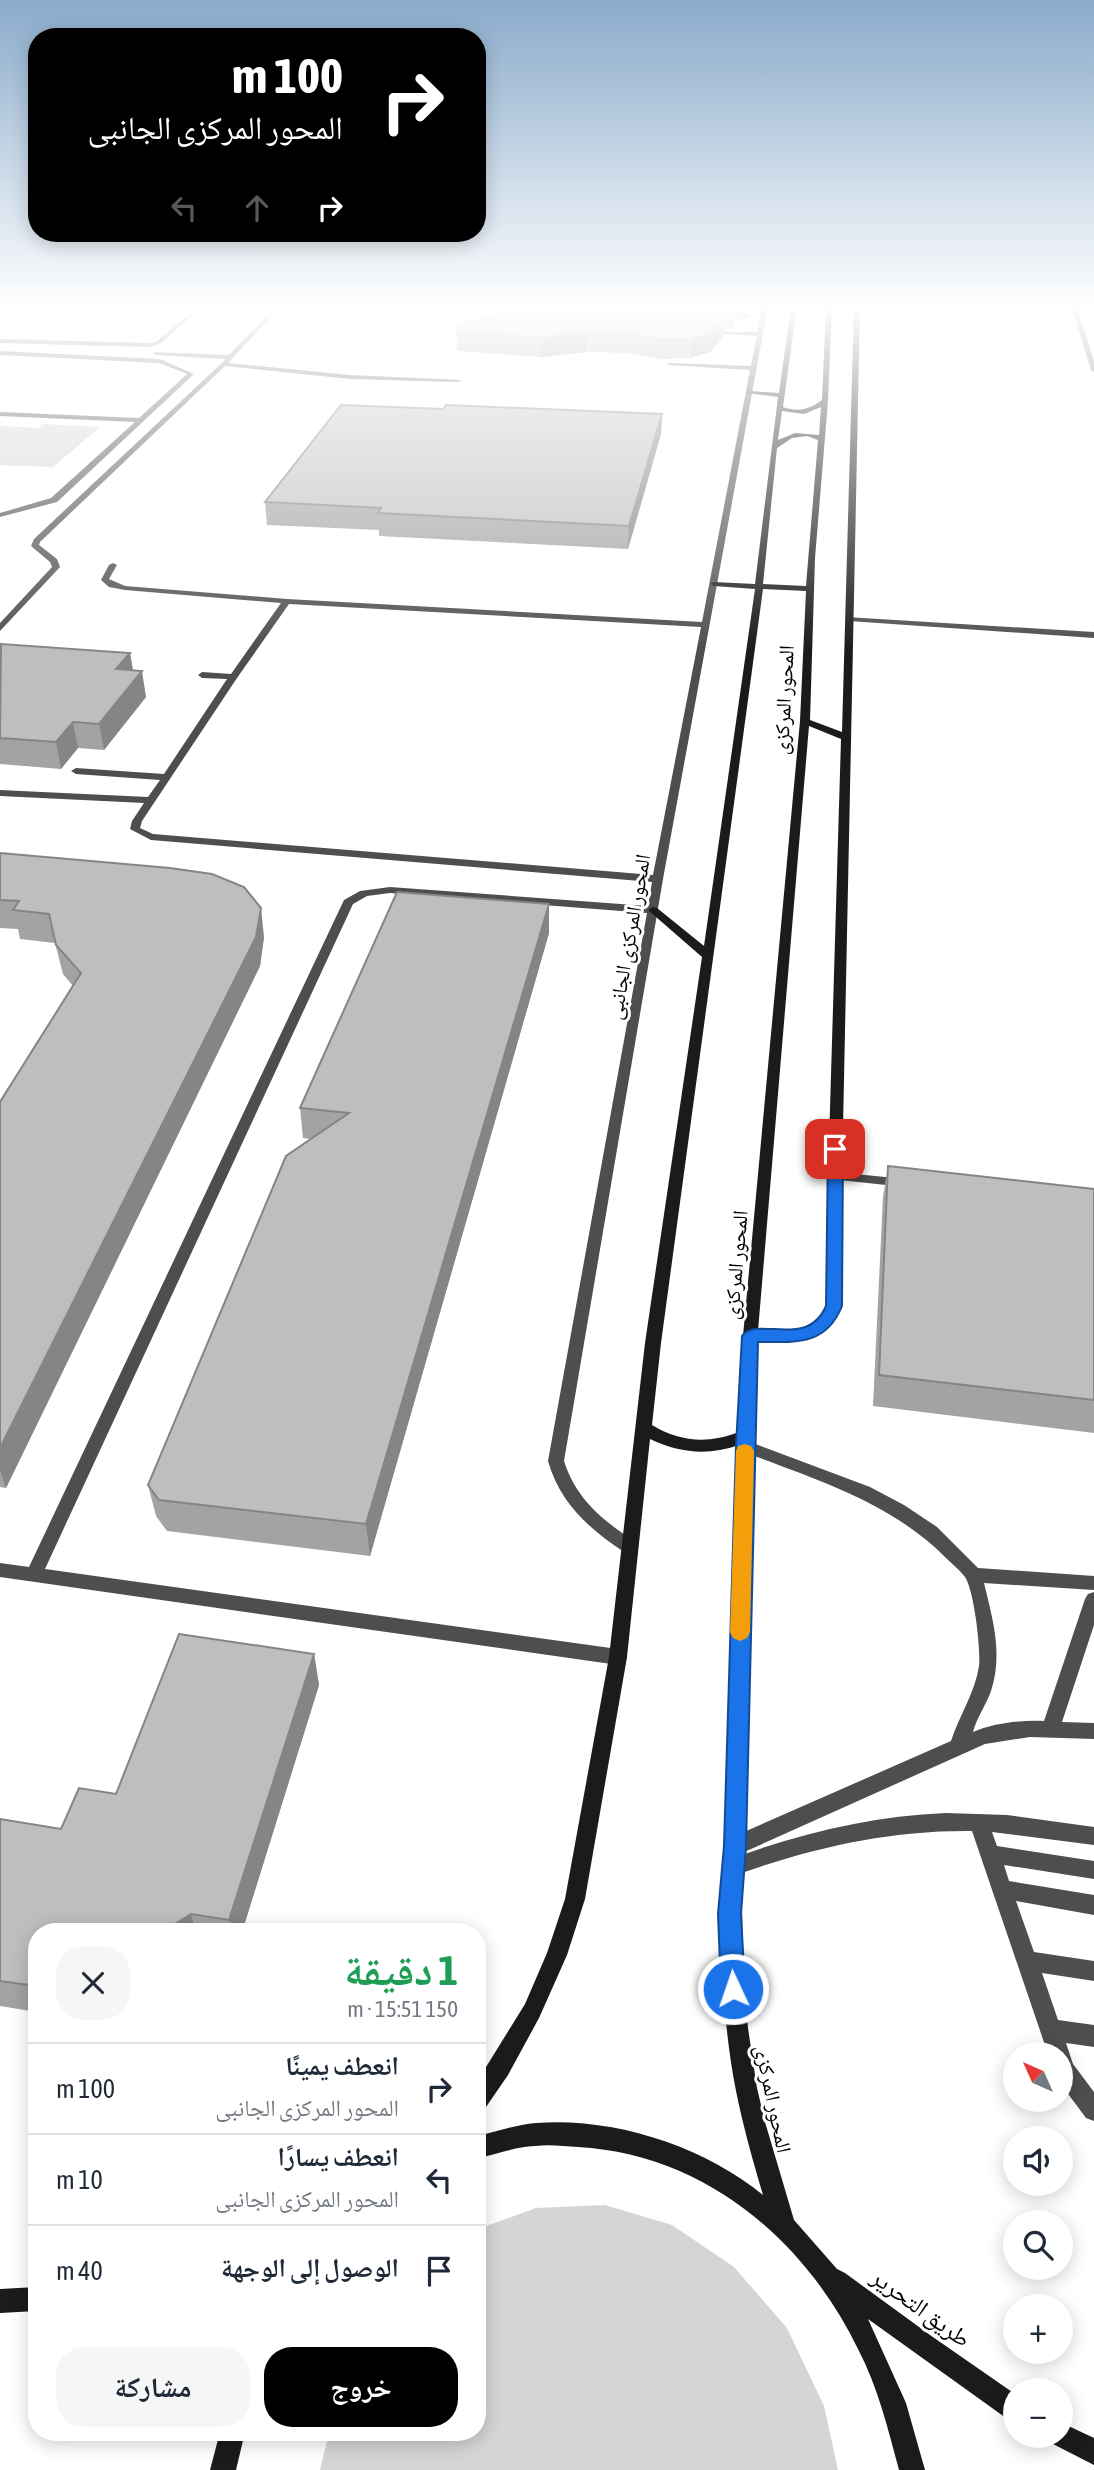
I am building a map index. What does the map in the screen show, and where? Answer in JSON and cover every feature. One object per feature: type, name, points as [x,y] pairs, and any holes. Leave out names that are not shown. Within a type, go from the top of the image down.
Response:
[{"type":"main road","name":"المحور المركزى","points":[[486,2087],[533,2011],[557,1955],[575,1899],[618,1657],[644,1428],[759,587],[778,421]]},
{"type":"main road","name":"المحور المركزى","points":[[783,2223],[747,2090],[737,2028],[730,1914],[735,1846],[750,1336],[805,721],[810,589],[822,421]]},
{"type":"main road","points":[[750,1336],[801,1336],[817,1329],[829,1319],[834,1306],[854,421]]},
{"type":"main road","points":[[774,447],[791,434],[820,438]]},
{"type":"main road","points":[[714,584],[810,589]]},
{"type":"main road","points":[[805,721],[845,737]]},
{"type":"main road","points":[[653,910],[708,956]]},
{"type":"main road","points":[[644,1428],[658,1437],[694,1447],[745,1441]]},
{"type":"main road","points":[[486,2145],[539,2134],[603,2135],[666,2150],[726,2180],[783,2223],[830,2276],[872,2346],[904,2426],[912,2470]]},
{"type":"main road","name":"طريق التحرير","points":[[830,2276],[1003,2401]]},
{"type":"main road","points":[[0,2301],[28,2299]]},
{"type":"main road","points":[[222,2470],[230,2441]]},
{"type":"main road","points":[[1073,2441],[1094,2452]]},
{"type":"street","points":[[0,515],[54,500],[141,421]]},
{"type":"street","points":[[0,628],[56,566],[36,545],[37,541],[163,421]]},
{"type":"street","name":"المحور المركزى الجانبى","points":[[630,1547],[589,1518],[573,1500],[561,1480],[556,1461],[658,879],[745,421]]},
{"type":"street","points":[[113,565],[105,580],[118,587],[287,601],[706,625]]},
{"type":"street","points":[[287,601],[151,800],[135,825],[138,833],[151,837],[658,879]]},
{"type":"street","points":[[849,619],[1094,635]]},
{"type":"street","points":[[202,675],[233,677]]},
{"type":"street","points":[[76,771],[166,777]]},
{"type":"street","points":[[0,793],[151,800]]},
{"type":"street","points":[[34,1575],[348,902],[364,893],[390,890],[653,910]]},
{"type":"street","points":[[835,1176],[916,1184]]},
{"type":"street","points":[[745,1441],[864,1492],[898,1510],[931,1532],[974,1575],[988,1638],[988,1666],[981,1693],[968,1718],[959,1746]]},
{"type":"street","points":[[0,1570],[618,1657]]},
{"type":"street","points":[[974,1575],[1094,1583]]},
{"type":"street","points":[[1051,1728],[1094,1599]]},
{"type":"street","points":[[735,1846],[983,1736],[1051,1728],[1094,1731]]},
{"type":"street","points":[[979,1822],[1055,2042]]},
{"type":"street","points":[[733,1867],[832,1835],[884,1826],[979,1822],[1094,1836]]},
{"type":"street","points":[[990,1854],[1094,1870]]},
{"type":"street","points":[[1002,1889],[1094,1905]]},
{"type":"street","points":[[1027,1961],[1094,1971]]},
{"type":"street","points":[[1051,2030],[1094,2036]]},
{"type":"street","points":[[1073,2082],[1094,2110]]},
{"type":"shaded area","points":[[43,424],[100,427],[53,467],[0,465],[0,426],[38,428]]},
{"type":"shaded area","points":[[605,2205],[672,2225],[734,2267],[787,2328],[824,2406],[838,2470],[320,2470],[327,2441],[486,2441],[486,2226],[536,2208]]},
{"type":"building","points":[[328,421],[660,421],[629,526],[378,513],[381,508],[265,502]]},
{"type":"building","points":[[1,644],[130,653],[116,669],[142,671],[99,724],[73,722],[56,742],[0,738]]},
{"type":"building","points":[[0,853],[212,874],[244,887],[261,908],[256,937],[0,1448],[0,1102],[81,973],[56,945],[49,914],[13,910],[19,901],[0,900]]},
{"type":"building","points":[[397,892],[549,904],[366,1524],[159,1500],[148,1485],[286,1156],[349,1113],[300,1108]]},
{"type":"building","points":[[888,1166],[1094,1189],[1094,1400],[879,1375]]},
{"type":"building","points":[[179,1634],[314,1654],[229,1920],[191,1914],[176,1923],[28,1923],[28,1985],[0,1981],[0,1819],[61,1829],[79,1788],[116,1794]]},
{"type":"slow traffic","points":[[740,1632],[745,1451]]},
{"type":"route","points":[[733,1989],[730,1914],[735,1846],[750,1336],[801,1336],[817,1329],[829,1319],[834,1306],[835,1149]]}]
